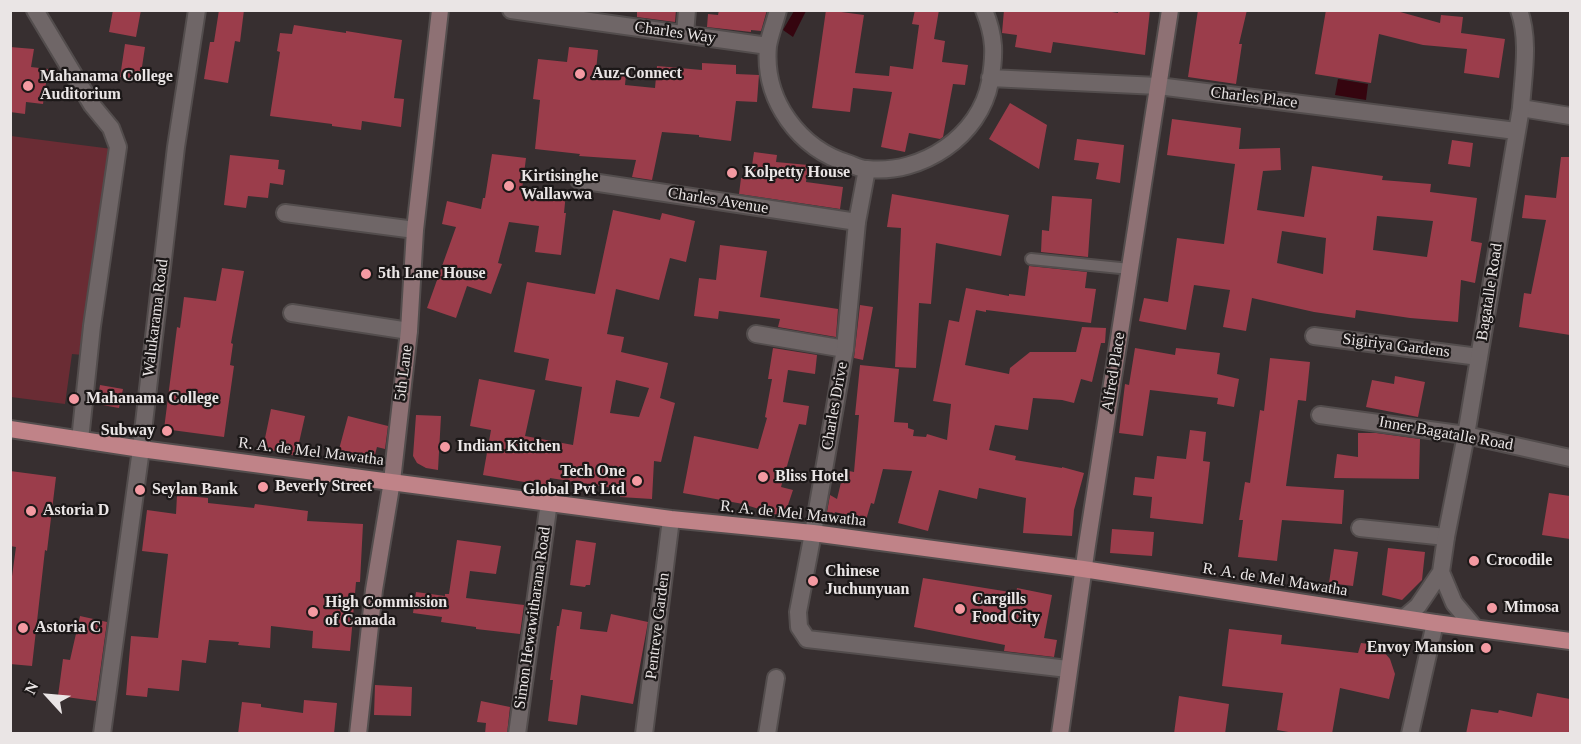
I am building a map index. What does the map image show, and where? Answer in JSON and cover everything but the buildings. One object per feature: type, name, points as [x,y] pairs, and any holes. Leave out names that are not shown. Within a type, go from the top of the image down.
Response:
[{"type":"highway","name":"R. A. de Mel Mawatha","points":[[10,429],[141,449],[671,519],[813,533],[1083,568],[1570,642]]},
{"type":"main road","name":"5th Lane","points":[[357,734],[374,590],[392,481],[409,331],[415,231],[440,10]]},
{"type":"main road","name":"Alfred Place","points":[[1060,734],[1083,568],[1170,10]]},
{"type":"street","points":[[35,10],[92,105],[111,128],[117,147],[92,326],[80,440]]},
{"type":"street","name":"Walukarama Road","points":[[102,734],[141,449],[176,147],[197,10]]},
{"type":"street","name":"Charles Way","points":[[511,10],[554,13],[768,46]]},
{"type":"street","points":[[685,34],[687,10]]},
{"type":"street","points":[[778,10],[768,46],[770,80],[783,113],[805,140],[814,147],[834,159],[867,170],[905,167],[940,153],[968,128],[987,95],[994,58],[991,26],[984,10]]},
{"type":"street","name":"Bagatalle Road","points":[[1404,618],[1423,600],[1442,572],[1446,537],[1466,435],[1521,108],[1525,53],[1519,10]]},
{"type":"street","name":"Charles Place","points":[[990,78],[1158,86],[1516,131]]},
{"type":"street","points":[[1521,108],[1570,116]]},
{"type":"street","name":"Charles Drive","points":[[867,170],[857,222],[845,349],[798,612],[800,627],[807,639],[1068,669]]},
{"type":"street","name":"Charles Avenue","points":[[579,180],[857,222]]},
{"type":"street","points":[[285,213],[415,231]]},
{"type":"street","points":[[292,313],[409,331]]},
{"type":"street","points":[[756,334],[845,349]]},
{"type":"street","name":"Sigiriya Gardens","points":[[1314,336],[1479,357]]},
{"type":"street","name":"Inner Bagatalle Road","points":[[1320,415],[1466,435],[1570,458]]},
{"type":"street","name":"Simon Hewawitharana Road","points":[[518,734],[549,502]]},
{"type":"street","name":"Pentreve Garden","points":[[644,734],[671,519]]},
{"type":"street","points":[[1360,528],[1446,537]]},
{"type":"street","name":"Bagatalle Road","points":[[1442,572],[1454,603],[1475,628]]},
{"type":"street","points":[[1410,734],[1436,623]]},
{"type":"street","points":[[768,734],[776,678]]},
{"type":"lane","points":[[1031,259],[1130,269]]},
{"type":"shaded area","points":[[794,11],[806,11],[793,37],[783,30]]},
{"type":"shaded area","points":[[1338,79],[1368,84],[1366,100],[1335,95]]},
{"type":"shaded area","points":[[11,136],[120,150],[93,356],[72,354],[65,404],[11,397]]},
{"type":"place","name":"Auz-Connect","points":[[580,74]]},
{"type":"place","name":"Mahanama College Auditorium","points":[[28,86]]},
{"type":"place","name":"Kolpetty House","points":[[732,173]]},
{"type":"place","name":"Kirtisinghe Wallawwa","points":[[509,186]]},
{"type":"place","name":"5th Lane House","points":[[366,274]]},
{"type":"place","name":"Mahanama College","points":[[74,399]]},
{"type":"place","name":"Subway","points":[[167,431]]},
{"type":"place","name":"Indian Kitchen","points":[[445,447]]},
{"type":"place","name":"Bliss Hotel","points":[[763,477]]},
{"type":"place","name":"Tech One Global Pvt Ltd","points":[[637,481]]},
{"type":"place","name":"Beverly Street","points":[[263,487]]},
{"type":"place","name":"Seylan Bank","points":[[140,490]]},
{"type":"place","name":"Astoria D","points":[[31,511]]},
{"type":"place","name":"Crocodile","points":[[1474,561]]},
{"type":"place","name":"Chinese Juchunyuan","points":[[813,581]]},
{"type":"place","name":"Mimosa","points":[[1492,608]]},
{"type":"place","name":"Cargills Food City","points":[[960,609]]},
{"type":"place","name":"High Commission of Canada","points":[[313,612]]},
{"type":"place","name":"Astoria C","points":[[23,628]]},
{"type":"place","name":"Envoy Mansion","points":[[1486,648]]}]
